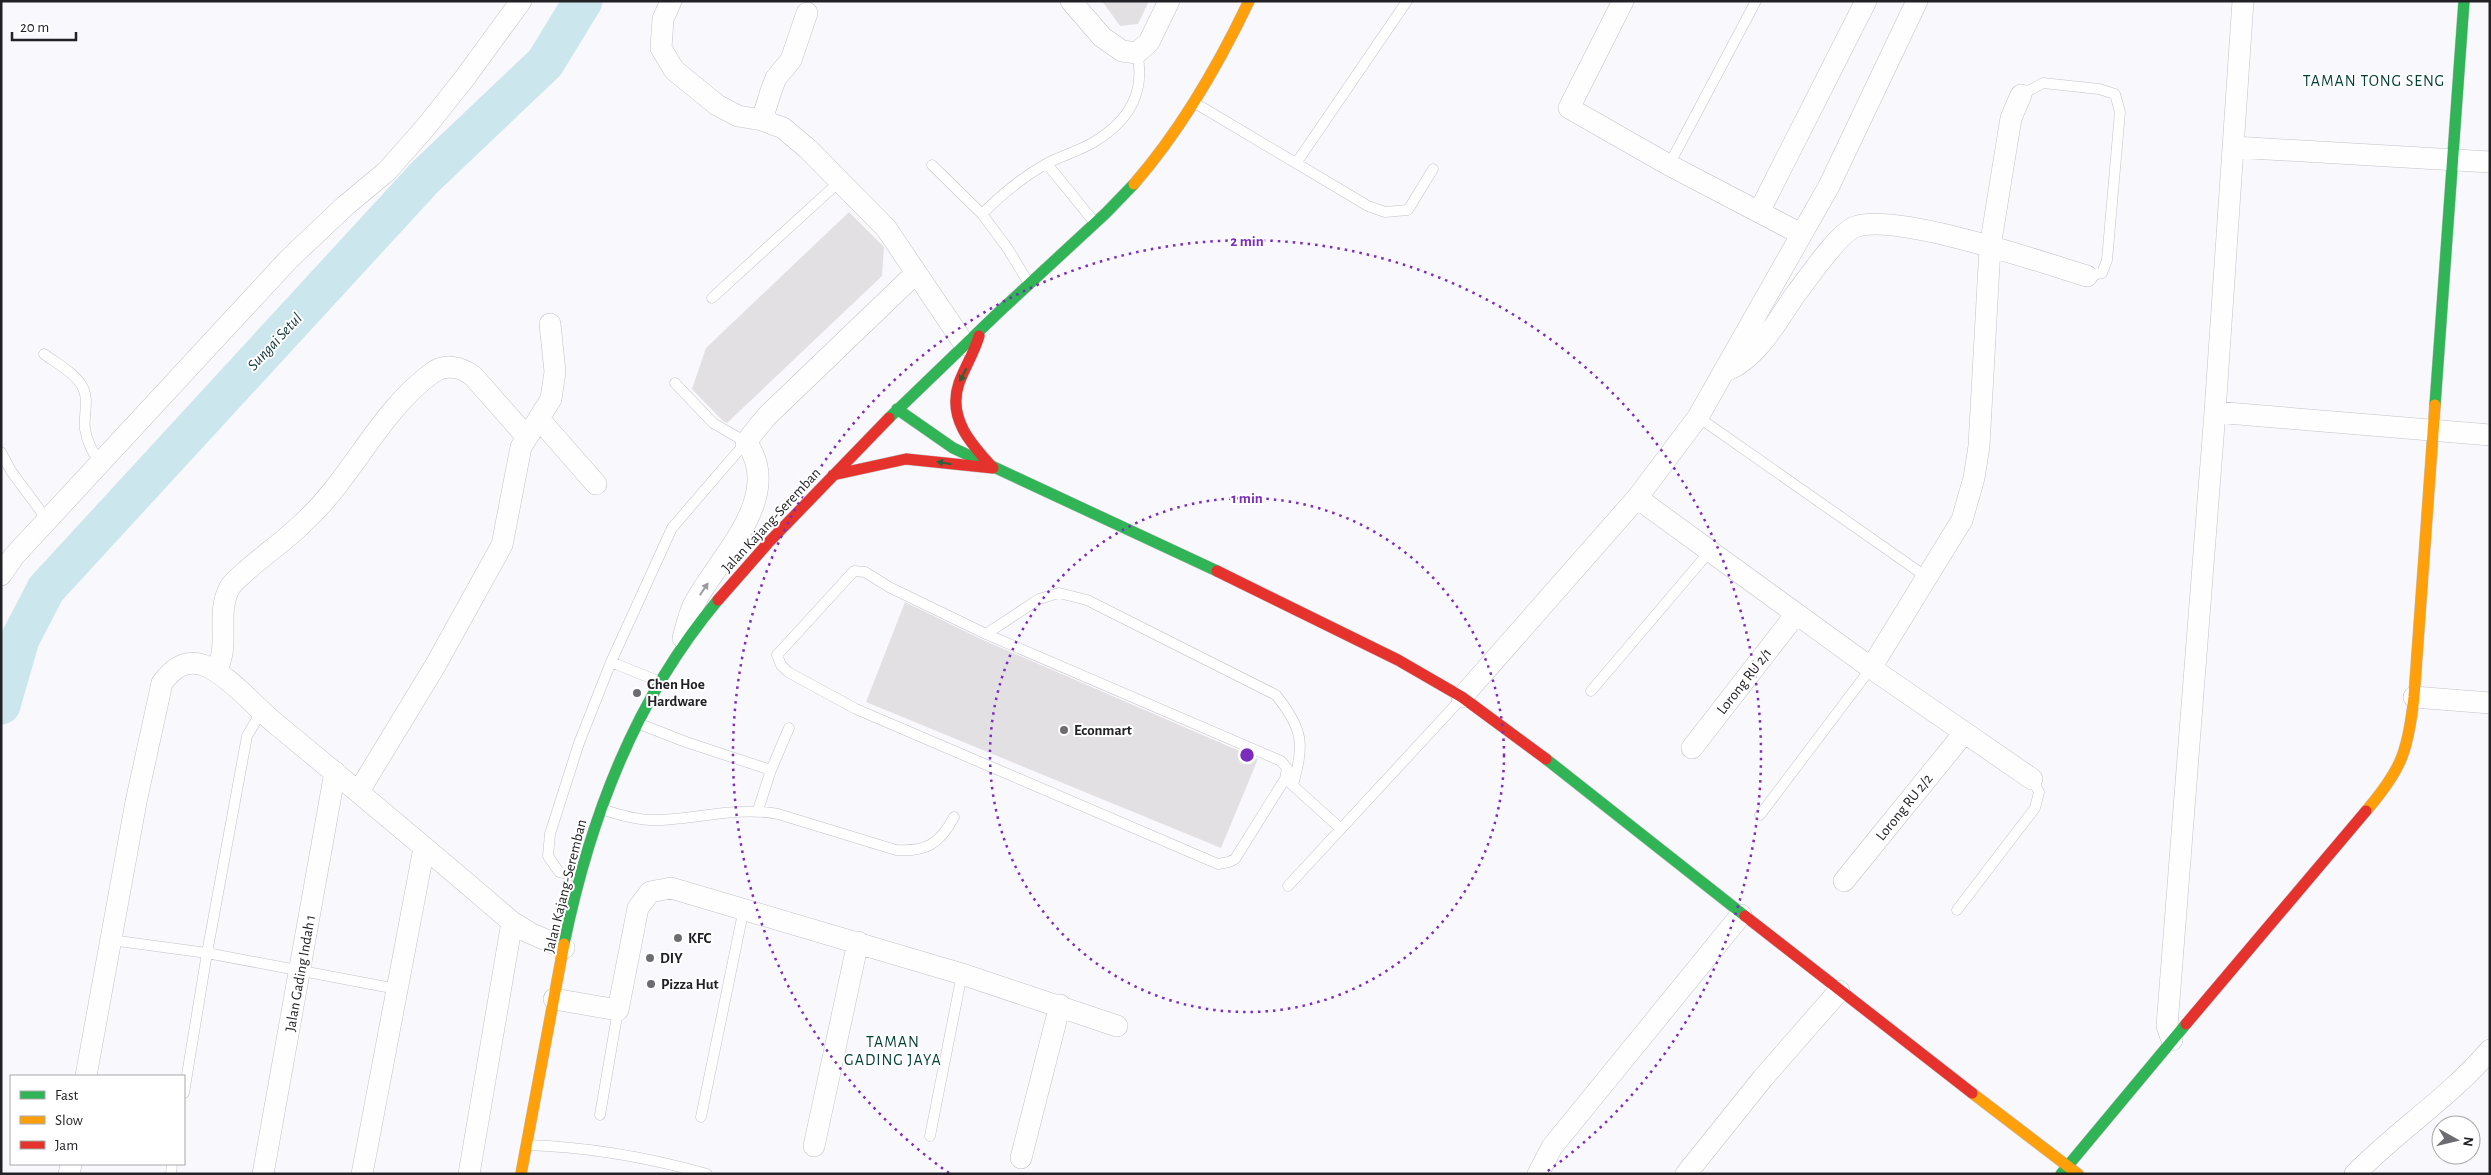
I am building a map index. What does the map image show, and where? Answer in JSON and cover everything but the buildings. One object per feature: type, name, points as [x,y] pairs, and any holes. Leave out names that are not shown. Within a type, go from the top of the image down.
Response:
[{"type":"main road","name":"Jalan Kajang-Seremban","points":[[521,1174],[564,948],[580,878],[600,809],[636,722],[658,681],[679,650],[769,541],[897,409],[1029,284],[1096,225],[1148,167],[1194,103],[1249,1]]},
{"type":"main road","points":[[2064,1170],[2390,783],[2403,760],[2409,738],[2414,697],[2435,430],[2451,160],[2464,1]]},
{"type":"main road","points":[[981,330],[975,351],[958,384],[955,401],[957,419],[963,431],[993,468]]},
{"type":"main road","points":[[897,409],[953,448],[993,468],[1145,536],[1248,586],[1398,660],[1462,697],[1523,741],[2064,1170],[2078,1174]]},
{"type":"main road","points":[[833,475],[896,460],[916,459],[968,468],[993,468]]},
{"type":"street","points":[[1,575],[14,556],[289,259],[345,206],[387,171],[425,128],[464,79],[521,1]]},
{"type":"street","points":[[670,1],[663,19],[661,48],[674,70],[717,105],[738,116],[762,120],[783,128],[840,181],[886,228],[965,345]]},
{"type":"street","points":[[1071,1],[1102,37],[1122,51],[1137,53],[1149,42],[1169,1]]},
{"type":"street","points":[[1623,1],[1569,108],[1669,165],[1802,234]]},
{"type":"street","points":[[1759,212],[1866,1]]},
{"type":"street","points":[[1462,697],[1636,498],[1698,417],[1802,234],[1853,138],[1917,1]]},
{"type":"street","points":[[2172,1040],[2167,1026],[2215,412],[2243,1]]},
{"type":"street","points":[[762,120],[776,78],[791,60],[807,13]]},
{"type":"street","points":[[1871,668],[1962,520],[1974,478],[1979,446],[1990,247],[2011,118],[2021,95]]},
{"type":"street","points":[[2233,147],[2490,162]]},
{"type":"street","points":[[1723,373],[1737,366],[1755,350],[1826,253],[1854,227],[1884,223],[1990,247],[2087,276]]},
{"type":"street","points":[[679,650],[693,605],[737,539],[748,519],[756,492],[758,472],[754,453],[746,442],[766,418],[916,273]]},
{"type":"street","points":[[359,791],[435,666],[502,546],[521,447],[526,436],[551,399],[555,372],[550,324]]},
{"type":"street","points":[[216,671],[224,649],[222,610],[231,586],[267,552],[304,522],[322,502],[389,416],[433,372],[448,367],[463,368],[473,376],[526,436]]},
{"type":"street","points":[[2215,412],[2490,435]]},
{"type":"street","points":[[539,419],[596,484]]},
{"type":"street","points":[[1636,498],[1871,668],[2032,779]]},
{"type":"street","name":"Lorong RU 2/1","points":[[1692,748],[1796,614]]},
{"type":"street","points":[[86,1075],[136,802],[162,683],[171,670],[188,663],[201,664],[216,671],[261,712],[359,791],[512,922],[530,933],[564,948]]},
{"type":"street","points":[[2414,697],[2490,704]]},
{"type":"street","name":"Lorong RU 2/2","points":[[1844,881],[1964,733]]},
{"type":"street","name":"Jalan Gading Indah 1","points":[[263,1174],[335,772]]},
{"type":"street","points":[[362,1174],[424,848]]},
{"type":"street","points":[[554,999],[618,1010],[638,908],[650,892],[671,888],[744,908],[962,974],[1117,1026]]},
{"type":"street","points":[[1538,1174],[1552,1147],[1741,915]]},
{"type":"street","points":[[469,1174],[512,922]]},
{"type":"street","points":[[814,1146],[858,942]]},
{"type":"street","points":[[1686,1174],[1763,1078],[1839,991]]},
{"type":"street","points":[[1021,1158],[1060,1006]]},
{"type":"street","points":[[2355,1174],[2382,1146],[2486,1063]]},
{"type":"lane","points":[[1297,162],[1407,1]]},
{"type":"lane","points":[[1669,165],[1756,1]]},
{"type":"lane","points":[[982,214],[1012,185],[1046,164],[1093,143],[1126,116],[1136,98],[1140,79],[1137,53]]},
{"type":"lane","points":[[2021,95],[2043,83],[2099,89],[2115,94],[2120,112],[2107,260],[2102,273],[2087,276]]},
{"type":"lane","points":[[1194,103],[1297,162],[1368,206],[1385,212],[1408,210],[1433,169]]},
{"type":"lane","points":[[1046,164],[1096,225]]},
{"type":"lane","points":[[932,166],[982,214],[1008,249],[1029,284]]},
{"type":"lane","points":[[712,298],[840,181]]},
{"type":"lane","points":[[44,354],[67,370],[82,386],[87,405],[84,428],[90,448],[101,464]]},
{"type":"lane","points":[[580,878],[559,872],[548,856],[550,834],[579,742],[611,662],[672,528],[746,442],[713,423],[675,383]]},
{"type":"lane","points":[[1698,417],[1928,578]]},
{"type":"lane","points":[[1,452],[11,471],[48,521]]},
{"type":"lane","points":[[1591,691],[1710,551]]},
{"type":"lane","points":[[986,634],[1038,599],[1059,593],[1096,604],[1276,695],[1287,709],[1301,739],[1300,759],[1289,782],[1235,859],[1218,864],[856,709],[788,672],[781,665],[777,655],[854,572],[860,571],[986,634],[1281,761],[1286,768],[1289,782],[1341,829]]},
{"type":"lane","points":[[611,662],[658,681]]},
{"type":"lane","points":[[1760,815],[1871,668]]},
{"type":"lane","points":[[1288,886],[1462,697]]},
{"type":"lane","points":[[185,1087],[207,953],[247,736],[261,712]]},
{"type":"lane","points":[[636,722],[686,742],[771,770]]},
{"type":"lane","points":[[758,810],[771,770],[790,728]]},
{"type":"lane","points":[[1957,910],[2035,808],[2039,792],[2032,779]]},
{"type":"lane","points":[[600,809],[623,816],[656,821],[758,810],[778,814],[896,850],[911,851],[928,848],[945,834],[954,817]]},
{"type":"lane","points":[[701,1117],[744,908]]},
{"type":"lane","points":[[111,940],[207,953],[300,969],[396,990]]},
{"type":"lane","points":[[930,1136],[962,974]]},
{"type":"lane","points":[[600,1115],[618,1010]]},
{"type":"lane","points":[[527,1145],[568,1146],[626,1154],[707,1174]]},
{"type":"waterway","name":"Sungai Setul","points":[[1,705],[20,639],[46,589],[425,177],[545,63],[583,1]]},
{"type":"traffic: fast","points":[[2435,405],[2464,1]]},
{"type":"traffic: fast","points":[[889,418],[999,312],[1106,213],[1134,184]]},
{"type":"traffic: fast","points":[[897,409],[953,448],[1217,571]]},
{"type":"traffic: fast","points":[[564,944],[587,851],[602,806],[620,762],[640,719],[663,678],[689,638],[718,600]]},
{"type":"traffic: fast","points":[[1546,759],[1745,916]]},
{"type":"traffic: fast","points":[[2061,1174],[2186,1024]]},
{"type":"traffic: slow","points":[[1134,184],[1183,120],[1225,49],[1249,1]]},
{"type":"traffic: slow","points":[[2366,811],[2395,771],[2406,746],[2409,732],[2414,697],[2435,405]]},
{"type":"traffic: slow","points":[[521,1174],[564,944]]},
{"type":"traffic: slow","points":[[1972,1093],[2078,1174]]},
{"type":"traffic: jam","points":[[979,336],[959,383],[956,408],[963,430],[969,440],[993,468]]},
{"type":"traffic: jam","points":[[718,600],[768,543],[889,418]]},
{"type":"traffic: jam","points":[[833,475],[906,459],[993,468]]},
{"type":"traffic: jam","points":[[1217,571],[1398,660],[1462,697],[1546,759]]},
{"type":"traffic: jam","points":[[2186,1024],[2366,811]]},
{"type":"traffic: jam","points":[[1745,916],[1972,1093]]},
{"type":"place","name":"Chen Hoe Hardware","points":[[637,693]]},
{"type":"place","name":"Econmart","points":[[1064,730]]},
{"type":"place","name":"KFC","points":[[678,938]]},
{"type":"place","name":"DIY","points":[[650,958]]},
{"type":"place","name":"Pizza Hut","points":[[651,984]]},
{"type":"district","name":"TAMAN TONG SENG","points":[[2374,80]]},
{"type":"district","name":"TAMAN GADING JAYA","points":[[893,1050]]}]
